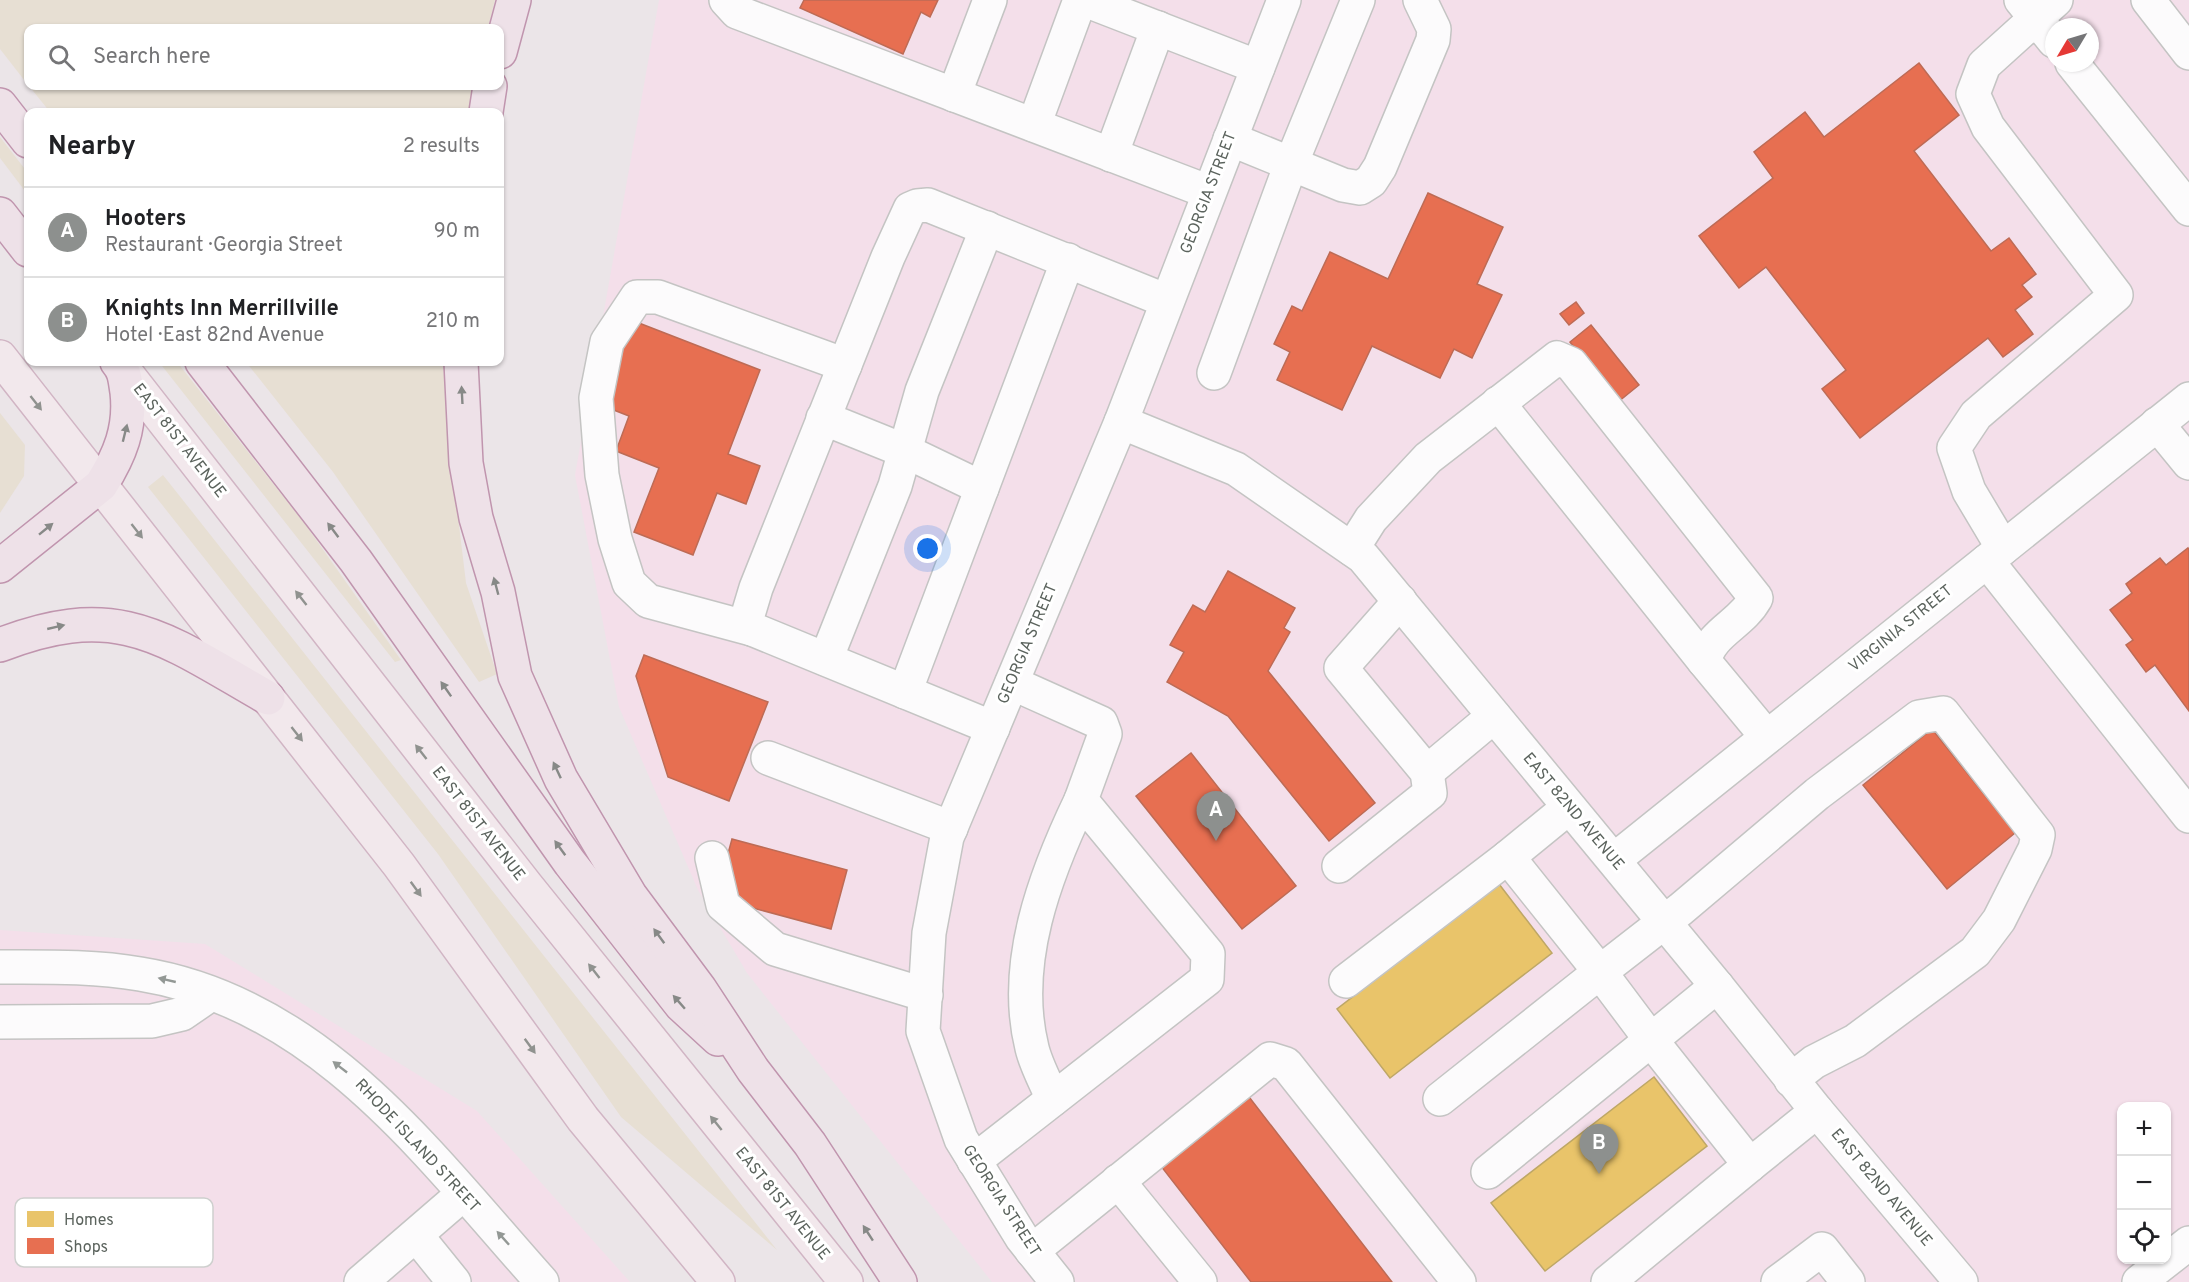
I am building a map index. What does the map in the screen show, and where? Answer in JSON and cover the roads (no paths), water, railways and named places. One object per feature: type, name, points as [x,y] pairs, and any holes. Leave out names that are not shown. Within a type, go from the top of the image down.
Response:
[{"type":"highway","points":[[504,37],[514,0]]},
{"type":"highway","points":[[487,108],[489,90]]},
{"type":"highway","points":[[0,105],[24,136]]},
{"type":"highway","points":[[0,214],[24,245]]},
{"type":"highway","points":[[0,566],[101,485],[122,447],[127,429],[129,412],[120,366]]},
{"type":"highway","points":[[205,366],[356,561],[564,853],[636,949],[681,1005],[753,1070]]},
{"type":"highway","points":[[461,366],[466,464],[515,676],[561,779],[593,837],[630,895],[700,989],[753,1070],[810,1144],[900,1282]]},
{"type":"highway","points":[[0,645],[69,624],[91,623],[141,630],[166,640],[268,698]]},
{"type":"main road","points":[[0,357],[399,865],[583,1119],[718,1282]]},
{"type":"main road","name":"EAST 81ST AVENUE","points":[[120,366],[541,904],[846,1282]]},
{"type":"street","points":[[726,0],[737,12],[1209,192]]},
{"type":"street","points":[[954,95],[990,0]]},
{"type":"street","points":[[1034,125],[1080,0]]},
{"type":"street","points":[[1085,0],[1258,67]]},
{"type":"street","name":"GEORGIA STREET","points":[[1057,1282],[1032,1251],[961,1139],[923,1031],[929,933],[951,828],[1121,422],[1284,0]]},
{"type":"street","points":[[1214,372],[1291,164],[1358,0]]},
{"type":"street","points":[[1230,139],[1343,186],[1360,188],[1371,181],[1380,167],[1433,40],[1434,29],[1420,0]]},
{"type":"street","points":[[2148,0],[2189,52]]},
{"type":"street","points":[[2042,15],[1984,65],[1973,94],[1988,127],[2116,295],[1976,415],[1954,448],[1995,554],[2189,816]]},
{"type":"street","points":[[1110,155],[1158,28]]},
{"type":"street","points":[[2079,72],[2189,209]]},
{"type":"street","points":[[753,629],[747,618],[756,588],[844,365],[910,209],[917,206],[928,206],[1167,301]]},
{"type":"street","points":[[826,659],[895,486],[922,391],[987,228]]},
{"type":"street","points":[[905,692],[1068,260]]},
{"type":"street","points":[[844,365],[658,297],[637,297],[607,342],[596,398],[602,475],[615,539],[629,583],[648,601],[753,629],[993,728]]},
{"type":"street","points":[[1352,549],[1371,519],[1428,458],[1557,358],[1571,364],[1756,598],[1748,611],[1708,645],[1704,661]]},
{"type":"street","name":"VIRGINIA STREET","points":[[1614,860],[2189,399]]},
{"type":"street","points":[[1498,403],[1767,737]]},
{"type":"street","points":[[823,418],[905,451],[982,488]]},
{"type":"street","name":"EAST 82ND AVENUE","points":[[1121,422],[1236,469],[1363,557],[1568,808],[1614,860],[1791,1080],[1960,1282]]},
{"type":"street","points":[[2157,424],[2189,463]]},
{"type":"street","points":[[1339,866],[1430,793],[1427,772],[1341,668],[1400,601]]},
{"type":"street","points":[[1012,683],[1101,723],[1105,734],[1081,800],[1055,854],[1037,912],[1027,975],[1032,1049],[1053,1099]]},
{"type":"street","points":[[1440,1099],[1600,972],[1817,794],[1919,717],[1943,713],[2038,835],[2035,849],[1999,920],[1976,952],[1855,1041],[1814,1062],[1791,1080]]},
{"type":"street","points":[[1427,772],[1494,717]]},
{"type":"street","points":[[768,758],[951,828]]},
{"type":"street","points":[[974,1161],[1207,979],[1208,954],[1081,800]]},
{"type":"street","points":[[1346,981],[1568,808]]},
{"type":"street","points":[[1508,857],[1750,1165]]},
{"type":"street","points":[[712,858],[723,905],[775,949],[926,995]]},
{"type":"street","name":"RHODE ISLAND STREET","points":[[0,967],[106,969],[175,981],[267,1018],[296,1035],[356,1080],[389,1112],[542,1282]]},
{"type":"street","points":[[1488,1172],[1717,986]]},
{"type":"street","points":[[0,1022],[152,1021],[182,1014],[211,994]]},
{"type":"street","points":[[1032,1251],[1270,1059],[1286,1064],[1459,1282]]},
{"type":"street","points":[[1608,1282],[1817,1111]]},
{"type":"street","points":[[1118,1180],[1200,1282]]},
{"type":"street","points":[[361,1282],[464,1194]]},
{"type":"street","points":[[416,1235],[454,1282]]},
{"type":"street","points":[[2139,1282],[2189,1243]]},
{"type":"street","points":[[1778,1282],[1822,1249],[1848,1282]]},
{"type":"place","name":"Hooters","points":[[1216,841]]},
{"type":"place","name":"Knights Inn Merrillville","points":[[1599,1174]]}]
